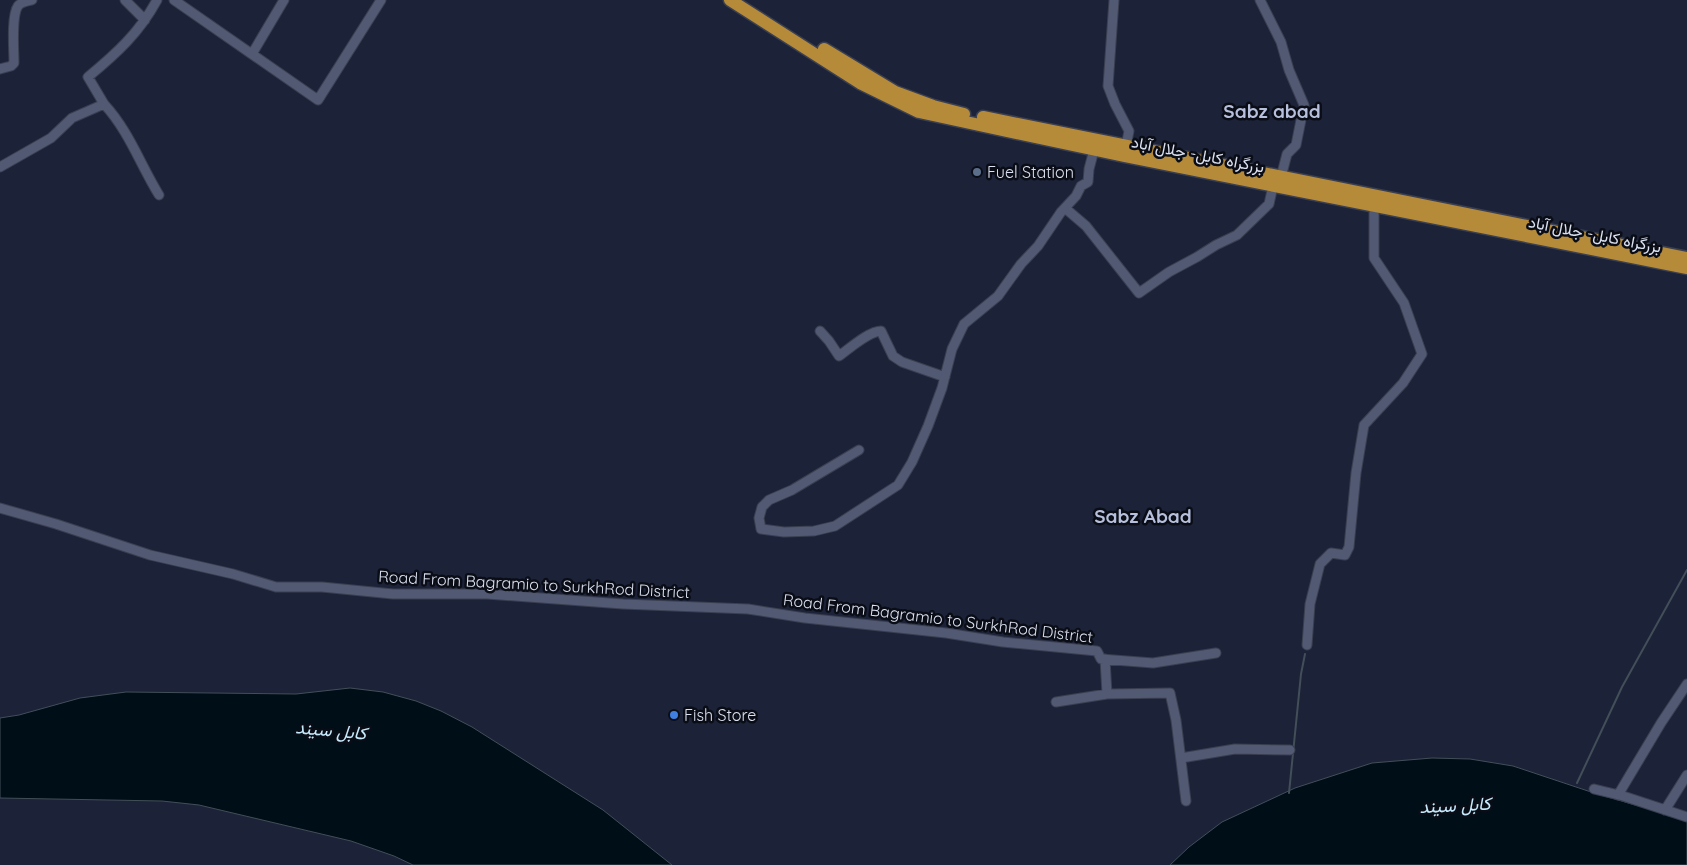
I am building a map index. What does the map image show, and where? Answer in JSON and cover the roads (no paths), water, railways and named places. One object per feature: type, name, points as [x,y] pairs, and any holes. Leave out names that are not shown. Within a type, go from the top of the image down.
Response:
[{"type":"highway","name":"بزرگراه کابل- جلال آباد","points":[[730,0],[860,83],[919,112],[1094,150],[1125,151]]},
{"type":"highway","name":"بزرگراه کابل- جلال آباد","points":[[744,0],[895,92],[933,106],[1125,151],[1277,182],[1687,258]]},
{"type":"highway","name":"بزرگراه کابل- جلال آباد","points":[[1277,182],[1374,206],[1687,268]]},
{"type":"street","points":[[0,69],[11,66],[14,63],[14,22],[18,6],[32,0]]},
{"type":"street","points":[[125,0],[146,20]]},
{"type":"street","points":[[157,0],[146,20],[116,53],[88,76],[104,104],[117,117],[137,150],[147,175],[159,195]]},
{"type":"street","points":[[174,0],[318,100],[381,0]]},
{"type":"street","points":[[252,54],[284,0]]},
{"type":"street","points":[[1114,0],[1108,86],[1129,131],[1125,151]]},
{"type":"street","points":[[1065,208],[1086,226],[1139,292],[1169,272],[1237,235],[1269,204],[1287,154],[1296,145],[1304,105],[1289,70],[1281,42],[1260,0]]},
{"type":"street","points":[[0,167],[51,138],[72,118],[104,104]]},
{"type":"street","points":[[859,450],[792,490],[769,500],[762,507],[759,518],[760,529],[784,532],[814,531],[834,526],[898,485],[912,462],[928,426],[945,377],[952,349],[964,324],[998,296],[1021,264],[1038,246],[1076,196],[1081,186],[1088,182],[1094,150]]},
{"type":"street","points":[[1307,645],[1310,604],[1320,564],[1331,553],[1345,555],[1349,547],[1356,473],[1364,425],[1402,383],[1422,354],[1404,303],[1374,258],[1374,206]]},
{"type":"street","points":[[820,331],[839,356],[862,340],[881,331],[892,356],[902,362],[945,377]]},
{"type":"street","name":"Road From Bagramio to SurkhRod District","points":[[0,508],[150,554],[233,574],[276,587],[322,587],[393,594],[488,594],[623,604],[748,609],[804,618],[946,633],[1003,642],[1097,651],[1103,659]]},
{"type":"street","points":[[1107,694],[1103,659],[1153,663],[1216,653]]},
{"type":"street","points":[[1618,795],[1661,722],[1687,684]]},
{"type":"street","points":[[1056,702],[1107,694],[1170,693],[1176,720],[1186,801]]},
{"type":"street","points":[[1181,758],[1235,748],[1290,750]]},
{"type":"street","points":[[1665,810],[1687,775]]},
{"type":"street","points":[[1594,789],[1687,817]]},
{"type":"water","name":"کابل سيند","points":[[350,688],[383,692],[416,701],[472,727],[603,810],[672,865],[413,865],[394,856],[351,841],[199,805],[162,801],[0,798],[0,718],[19,715],[80,698],[126,692],[296,694]]},
{"type":"water","name":"کابل سيند","points":[[1432,758],[1470,759],[1513,766],[1594,793],[1687,820],[1687,865],[1170,865],[1189,847],[1222,822],[1295,788],[1372,763]]},
{"type":"waterway","points":[[1577,783],[1622,687],[1687,570]]},
{"type":"waterway","points":[[1289,793],[1301,674],[1305,654]]},
{"type":"place","name":"Fuel Station","points":[[977,172]]},
{"type":"place","name":"Fish Store","points":[[674,715]]},
{"type":"district","name":"Sabz abad","points":[[1272,111]]},
{"type":"district","name":"Sabz Abad","points":[[1143,516]]}]
